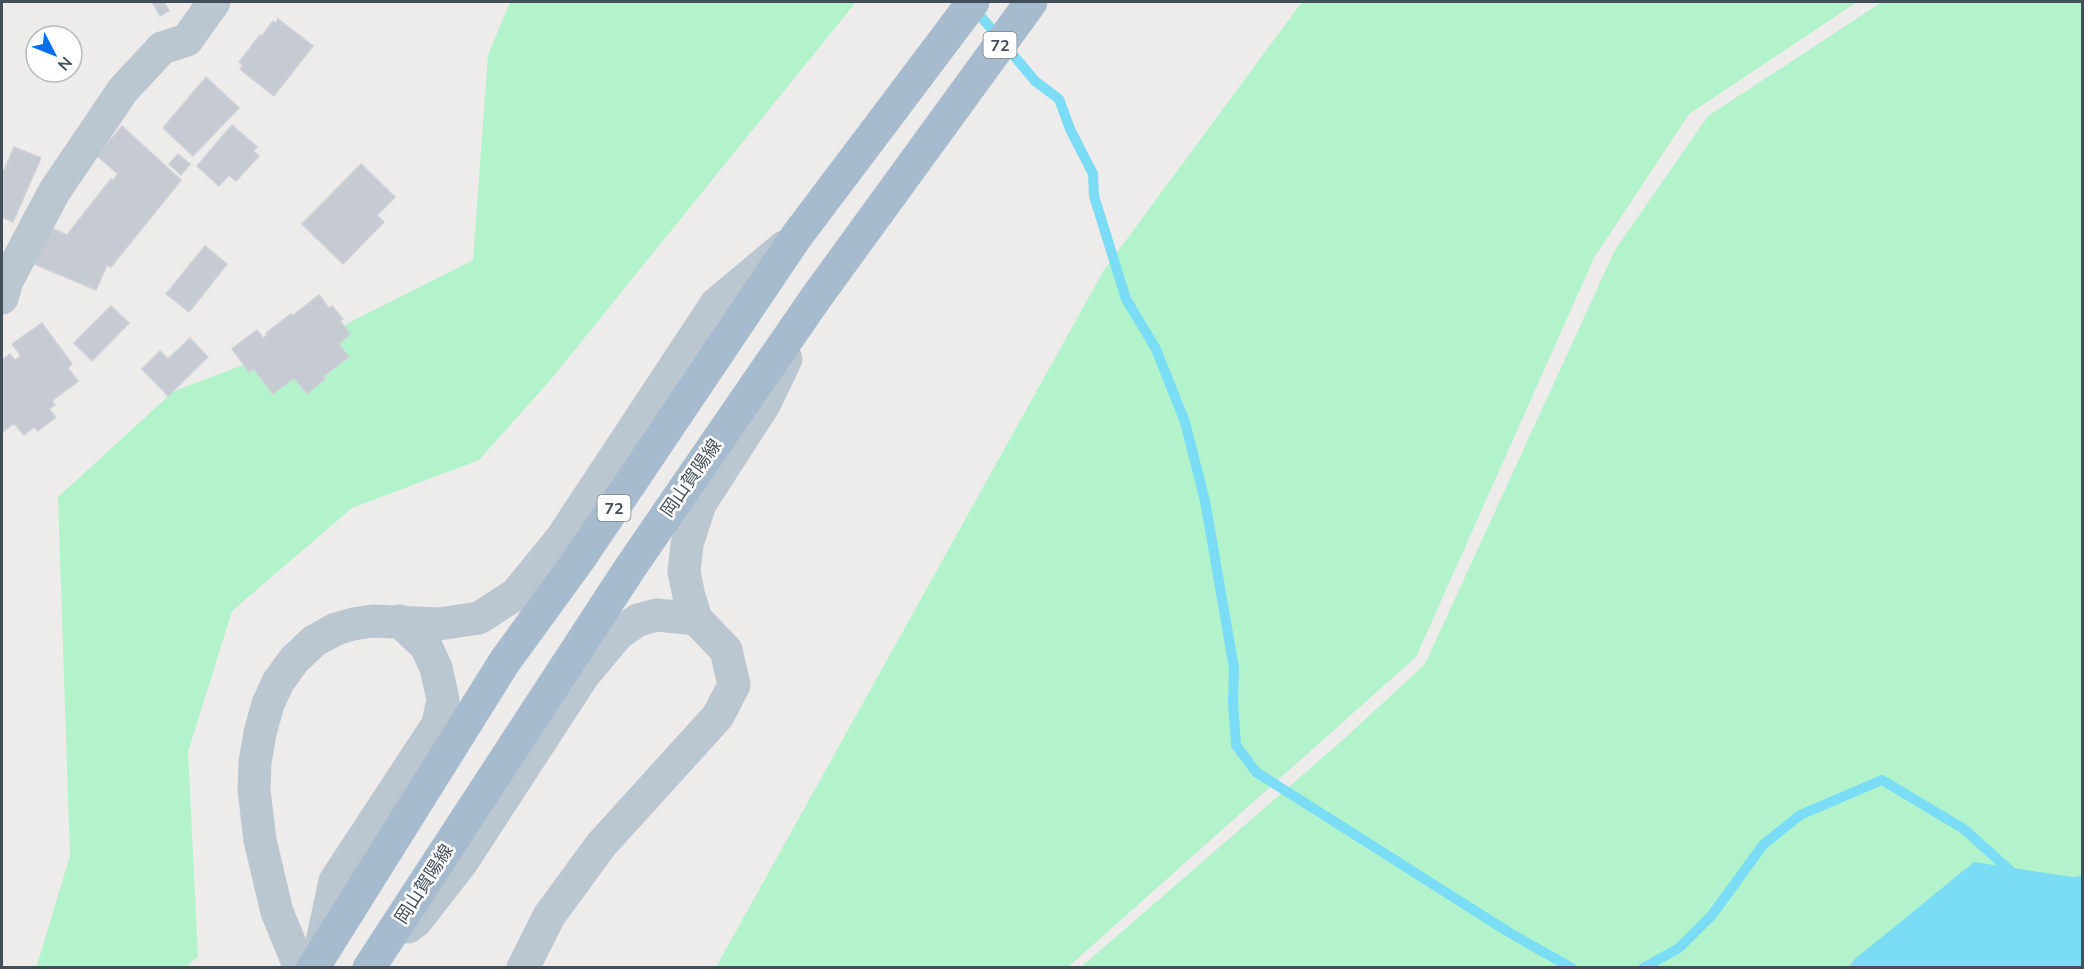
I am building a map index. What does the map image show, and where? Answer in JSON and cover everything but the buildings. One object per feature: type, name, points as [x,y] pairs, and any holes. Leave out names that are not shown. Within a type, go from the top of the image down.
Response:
[{"type":"main road","name":"72","points":[[310,965],[505,661],[580,558],[796,237],[973,2]]},
{"type":"main road","name":"岡山賀陽線","points":[[376,957],[630,568],[814,299],[1031,2]]},
{"type":"street","points":[[2,297],[8,280],[54,192],[123,90],[162,48],[187,39],[213,2]]},
{"type":"street","points":[[310,965],[277,912],[260,840],[254,790],[255,762],[260,733],[268,704],[278,682],[294,660],[314,641],[336,629],[372,621],[439,624],[479,618],[516,594],[561,539],[716,304],[796,237]]},
{"type":"street","points":[[523,968],[549,916],[601,845],[718,716],[734,685],[726,650],[696,619],[688,596],[684,572],[687,544],[700,504],[765,403],[814,299]]},
{"type":"street","points":[[376,957],[416,921],[462,862],[583,676],[618,634],[638,620],[657,615],[696,619]]},
{"type":"street","points":[[310,965],[335,881],[438,724],[443,699],[436,668],[426,646],[399,621]]},
{"type":"green space","points":[[510,2],[856,2],[552,378],[479,460],[352,508],[232,611],[188,752],[198,956],[186,967],[36,968],[70,856],[58,497],[174,391],[329,333],[473,260],[488,55]]},
{"type":"green space","points":[[1302,2],[1857,2],[1689,114],[1594,258],[1416,657],[1068,967],[716,967],[1104,270]]},
{"type":"green space","points":[[1882,2],[2082,2],[2082,967],[1080,968],[1344,739],[1425,664],[1615,250],[1708,116]]},
{"type":"water","points":[[1974,862],[2072,877],[2082,876],[2082,967],[1849,967],[1855,959]]},
{"type":"waterway","points":[[973,7],[1035,81],[1059,99],[1070,129],[1093,174],[1094,196],[1126,299],[1156,349],[1185,422],[1205,501],[1234,668],[1233,702],[1236,745],[1256,772],[1510,933],[1572,968]]},
{"type":"waterway","points":[[1643,968],[1679,948],[1712,915],[1763,845],[1800,815],[1882,780],[1964,829],[2015,875]]}]
